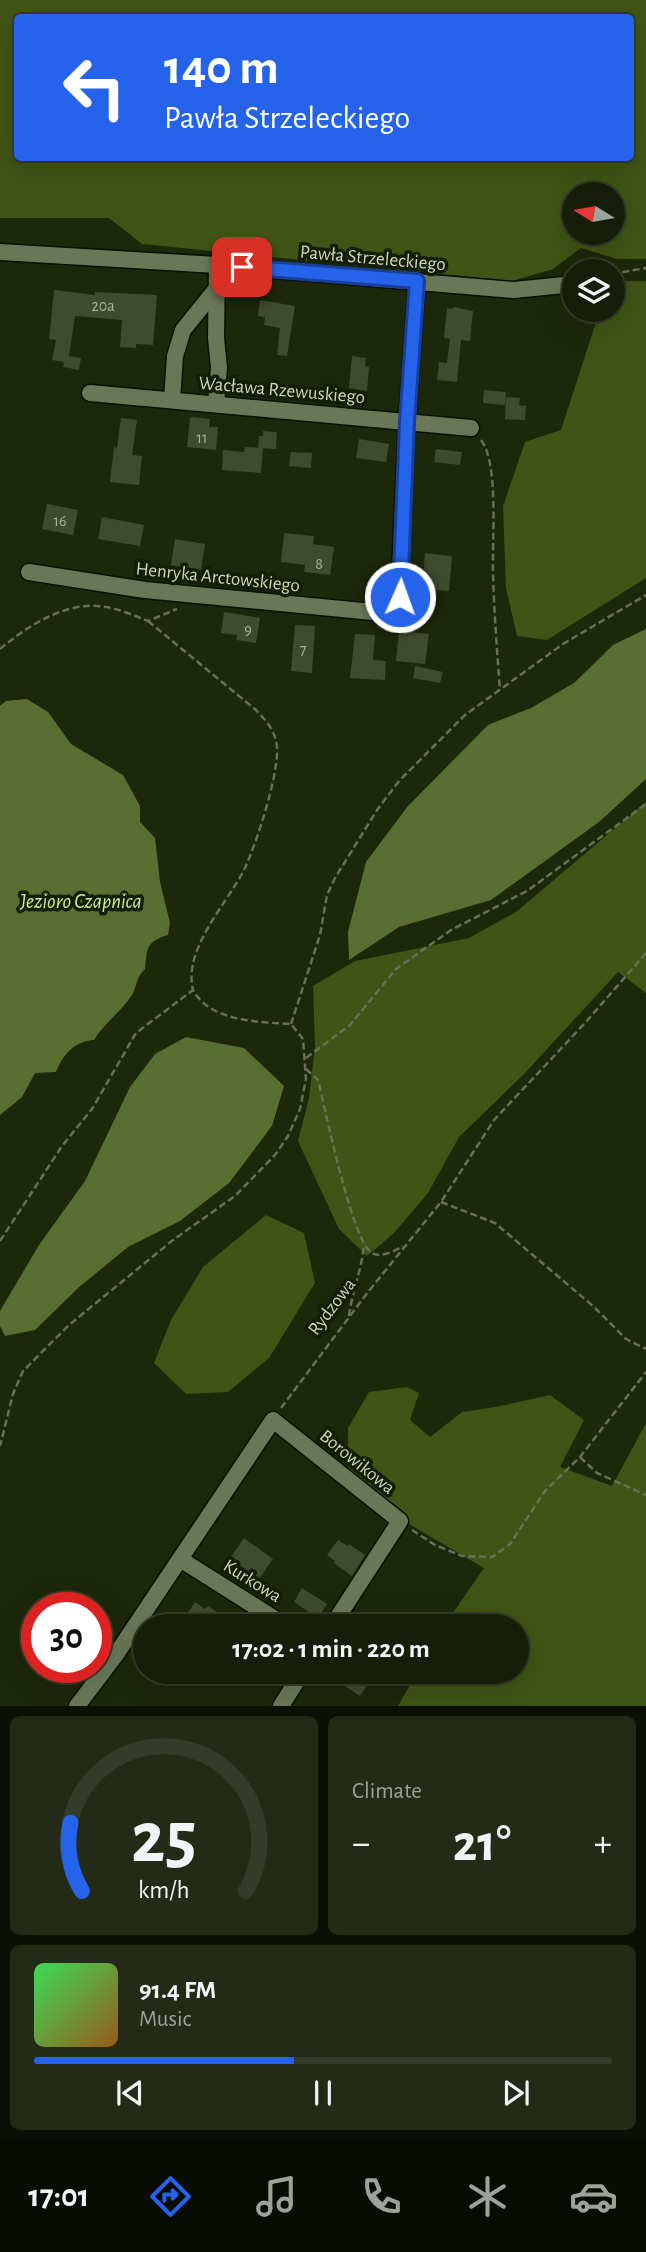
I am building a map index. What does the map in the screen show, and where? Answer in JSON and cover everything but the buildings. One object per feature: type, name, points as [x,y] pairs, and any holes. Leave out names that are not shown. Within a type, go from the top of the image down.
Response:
[{"type":"street","name":"Pawła Strzeleckiego","points":[[0,252],[217,265],[514,290],[562,285]]},
{"type":"street","points":[[216,404],[219,367],[216,338],[217,265]]},
{"type":"street","points":[[407,422],[417,281]]},
{"type":"street","points":[[172,400],[175,356],[183,330],[217,288]]},
{"type":"street","name":"Wacława Rzewuskiego","points":[[90,393],[471,428]]},
{"type":"street","name":"Henryka Arctowskiego","points":[[29,572],[197,596],[373,612],[390,608],[400,597],[407,422]]},
{"type":"street","points":[[77,1706],[115,1656],[273,1420]]},
{"type":"street","name":"Borowikowa","points":[[273,1420],[400,1521],[340,1614]]},
{"type":"street","name":"Kurkowa","points":[[180,1559],[267,1614]]},
{"type":"street","points":[[281,1706],[295,1684]]},
{"type":"path","points":[[625,272],[646,268]]},
{"type":"path","points":[[471,428],[486,447],[492,482],[499,690]]},
{"type":"path","points":[[291,1024],[320,935],[327,895],[377,810],[399,781],[465,715],[563,644],[646,595]]},
{"type":"path","points":[[148,621],[187,604],[197,596]]},
{"type":"path","points":[[0,649],[47,617],[87,606],[107,607],[148,621],[256,710],[271,727],[278,744],[276,768],[254,843],[244,869],[197,953],[190,978],[193,990],[204,1005],[229,1016],[291,1024],[303,1039],[306,1058],[300,1109],[288,1136],[275,1155],[235,1196],[173,1240],[69,1325],[23,1371],[13,1394],[0,1446]]},
{"type":"path","points":[[306,1058],[350,1025],[396,969],[451,930],[527,891],[646,804]]},
{"type":"path","name":"Rydzowa","points":[[273,1420],[349,1316],[441,1202],[494,1120],[646,953]]},
{"type":"path","points":[[0,1241],[62,1146],[92,1109],[136,1033],[193,990]]},
{"type":"path","points":[[306,1069],[318,1080],[348,1201],[364,1244],[373,1254],[404,1245]]},
{"type":"path","points":[[441,1202],[495,1223],[593,1306],[626,1339],[646,1349]]},
{"type":"path","points":[[349,1316],[364,1244]]},
{"type":"path","points":[[400,1521],[435,1545],[462,1556],[492,1557],[510,1544],[545,1491],[580,1457],[646,1372]]},
{"type":"path","points":[[580,1457],[597,1473],[646,1495]]},
{"type":"shaded area","points":[[0,0],[646,0],[646,259],[617,259],[581,248],[566,259],[562,259],[562,262],[553,269],[512,281],[142,244],[109,218],[0,218]]},
{"type":"shaded area","points":[[625,281],[646,281],[646,578],[547,640],[517,636],[506,588],[503,506],[525,442],[561,430],[596,322],[625,322]]},
{"type":"shaded area","points":[[646,802],[646,993],[618,972],[524,1074],[459,1137],[428,1193],[394,1233],[367,1256],[339,1229],[298,1141],[309,1098],[315,1046],[313,986],[355,961],[469,938],[516,912]]},
{"type":"shaded area","points":[[266,1215],[304,1233],[315,1283],[269,1358],[228,1392],[186,1394],[154,1363],[171,1320],[203,1267]]},
{"type":"shaded area","points":[[407,1387],[419,1393],[410,1420],[430,1437],[462,1412],[550,1395],[584,1420],[560,1467],[612,1486],[646,1423],[646,1706],[398,1706],[411,1684],[529,1684],[529,1614],[452,1614],[484,1568],[397,1517],[348,1476],[348,1428],[369,1392]]},
{"type":"water","points":[[646,629],[646,779],[599,822],[491,900],[399,927],[349,960],[348,932],[366,862],[408,806],[488,725],[531,708],[574,683],[613,645]]},
{"type":"water","name":"Jezioro Czapnica","points":[[27,699],[48,712],[71,744],[123,775],[140,806],[140,822],[155,838],[160,882],[170,923],[168,935],[155,940],[149,947],[145,969],[138,978],[132,995],[94,1040],[81,1043],[70,1050],[56,1072],[35,1073],[22,1097],[0,1115],[0,706],[6,701]]},
{"type":"water","points":[[186,1037],[244,1048],[284,1086],[272,1126],[229,1183],[180,1221],[128,1247],[78,1288],[35,1330],[5,1336],[0,1326],[0,1311],[39,1245],[85,1181],[130,1087],[155,1054]]},
{"type":"route","points":[[242,267],[417,281],[407,422],[400,597]]}]
